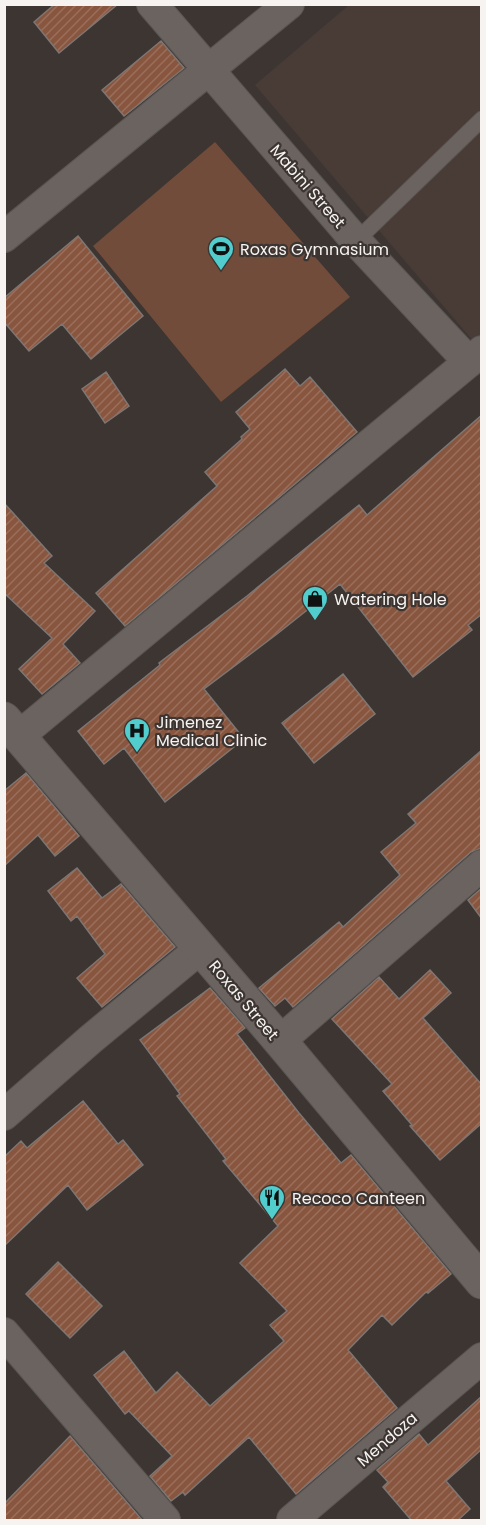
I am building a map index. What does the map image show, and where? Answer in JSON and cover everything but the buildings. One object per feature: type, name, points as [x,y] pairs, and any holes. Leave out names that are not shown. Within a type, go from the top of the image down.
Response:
[{"type":"main road","name":"Roxas Street","points":[[12,728],[280,1041],[482,1282]]},
{"type":"street","name":"Mabini Street","points":[[152,4],[356,241],[475,357]]},
{"type":"street","points":[[4,237],[289,4]]},
{"type":"street","points":[[12,728],[475,357]]},
{"type":"street","points":[[280,1041],[482,865]]},
{"type":"street","points":[[4,1115],[201,948]]},
{"type":"street","points":[[4,1333],[165,1521]]},
{"type":"street","name":"Mendoza","points":[[292,1521],[482,1358]]},
{"type":"lane","points":[[356,241],[482,119]]},
{"type":"shaded area","points":[[349,5],[481,5],[480,349],[255,85]]},
{"type":"shaded area","name":"Roxas Gymnasium","points":[[215,142],[350,297],[221,402],[93,246]]},
{"type":"place","name":"Roxas Gymnasium","points":[[221,272]]},
{"type":"place","name":"Watering Hole","points":[[315,622]]},
{"type":"place","name":"Jimenez Medical Clinic","points":[[137,754]]},
{"type":"place","name":"Recoco Canteen","points":[[272,1221]]}]
